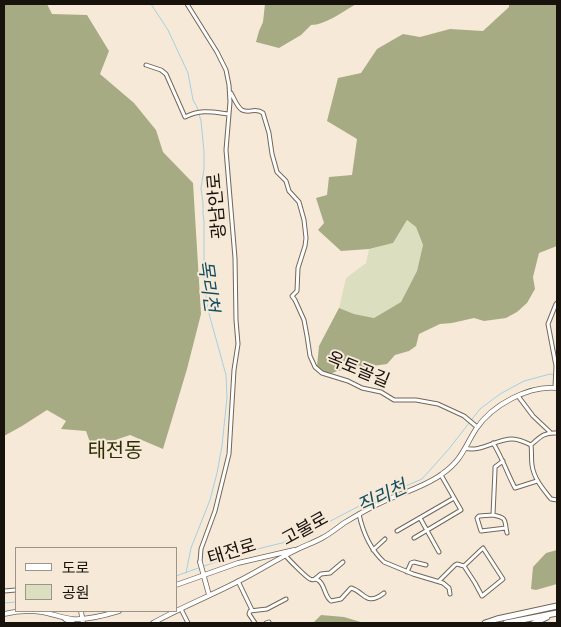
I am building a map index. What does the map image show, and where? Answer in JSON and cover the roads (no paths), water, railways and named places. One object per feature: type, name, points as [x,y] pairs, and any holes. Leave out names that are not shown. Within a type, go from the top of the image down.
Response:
[{"type":"highway","points":[[485,623],[557,606]]},
{"type":"highway","points":[[506,623],[556,613]]},
{"type":"highway","points":[[534,623],[556,613]]},
{"type":"street","name":"광남안로","points":[[187,4],[223,63],[228,78],[230,92],[226,150],[235,258],[237,353],[229,454],[215,511],[201,549],[200,562]]},
{"type":"street","points":[[146,65],[161,70],[166,74],[185,117],[194,112],[210,111],[229,114]]},
{"type":"street","name":"옥토골길","points":[[230,92],[241,110],[247,112],[257,110],[263,113],[277,172],[286,181],[290,191],[299,202],[303,214],[305,246],[298,268],[297,291],[292,296],[304,320],[310,356],[315,367],[325,375],[348,380],[362,388],[381,392],[394,400],[416,400],[443,406],[464,416],[475,426]]},
{"type":"street","points":[[556,387],[556,366],[548,324],[557,303]]},
{"type":"street","name":"고불로","points":[[178,610],[330,534],[343,523],[376,505],[441,475],[458,460],[475,426],[498,407],[518,396],[537,389],[556,387]]},
{"type":"street","points":[[518,396],[550,432]]},
{"type":"street","points":[[531,445],[545,434],[550,432],[557,433]]},
{"type":"street","points":[[465,448],[473,449],[511,438],[531,445]]},
{"type":"street","points":[[493,443],[502,457],[515,488],[537,481]]},
{"type":"street","points":[[531,445],[532,465],[537,481],[552,499],[557,500]]},
{"type":"street","points":[[493,515],[495,470],[503,461]]},
{"type":"street","points":[[414,538],[461,510],[441,475]]},
{"type":"street","points":[[398,531],[454,498]]},
{"type":"street","points":[[359,514],[367,541],[384,562],[407,572],[444,583],[449,588],[450,594]]},
{"type":"street","points":[[506,528],[480,531],[478,517],[493,515],[503,517],[505,519],[507,533]]},
{"type":"street","points":[[420,518],[439,552]]},
{"type":"street","points":[[374,550],[386,540]]},
{"type":"street","points":[[439,581],[457,564],[464,566],[482,596],[503,579],[483,548],[464,566]]},
{"type":"street","name":"태전로","points":[[178,584],[204,573],[297,549]]},
{"type":"street","points":[[286,556],[307,578],[319,581],[331,601],[341,599],[351,588],[370,599],[377,598],[384,593]]},
{"type":"street","points":[[200,562],[209,594]]},
{"type":"street","points":[[315,580],[321,574],[330,572],[343,562]]},
{"type":"street","points":[[407,572],[411,563],[426,565]]},
{"type":"street","points":[[238,581],[252,610]]},
{"type":"street","points":[[255,623],[248,613],[252,610],[267,609],[286,599]]},
{"type":"street","points":[[181,608],[188,623]]},
{"type":"street","points":[[42,612],[82,621],[115,612]]},
{"type":"street","name":"고불로","points":[[153,623],[174,612]]},
{"type":"street","points":[[58,616],[73,623]]},
{"type":"street","points":[[90,623],[97,616]]},
{"type":"waterway","name":"목리천","points":[[151,4],[168,30],[188,73],[193,100],[201,121],[204,152],[201,188],[204,222],[204,283],[208,310],[226,375],[227,397],[217,473],[210,500],[191,548],[186,573]]},
{"type":"waterway","name":"직리천","points":[[178,575],[241,553],[282,543],[321,526],[363,504],[422,479],[448,450],[480,409],[500,394],[524,381],[550,374],[557,376]]},
{"type":"waterway","name":"직리천","points":[[4,603],[15,602]]},
{"type":"district","name":"태전동","points":[[115,451]]}]
